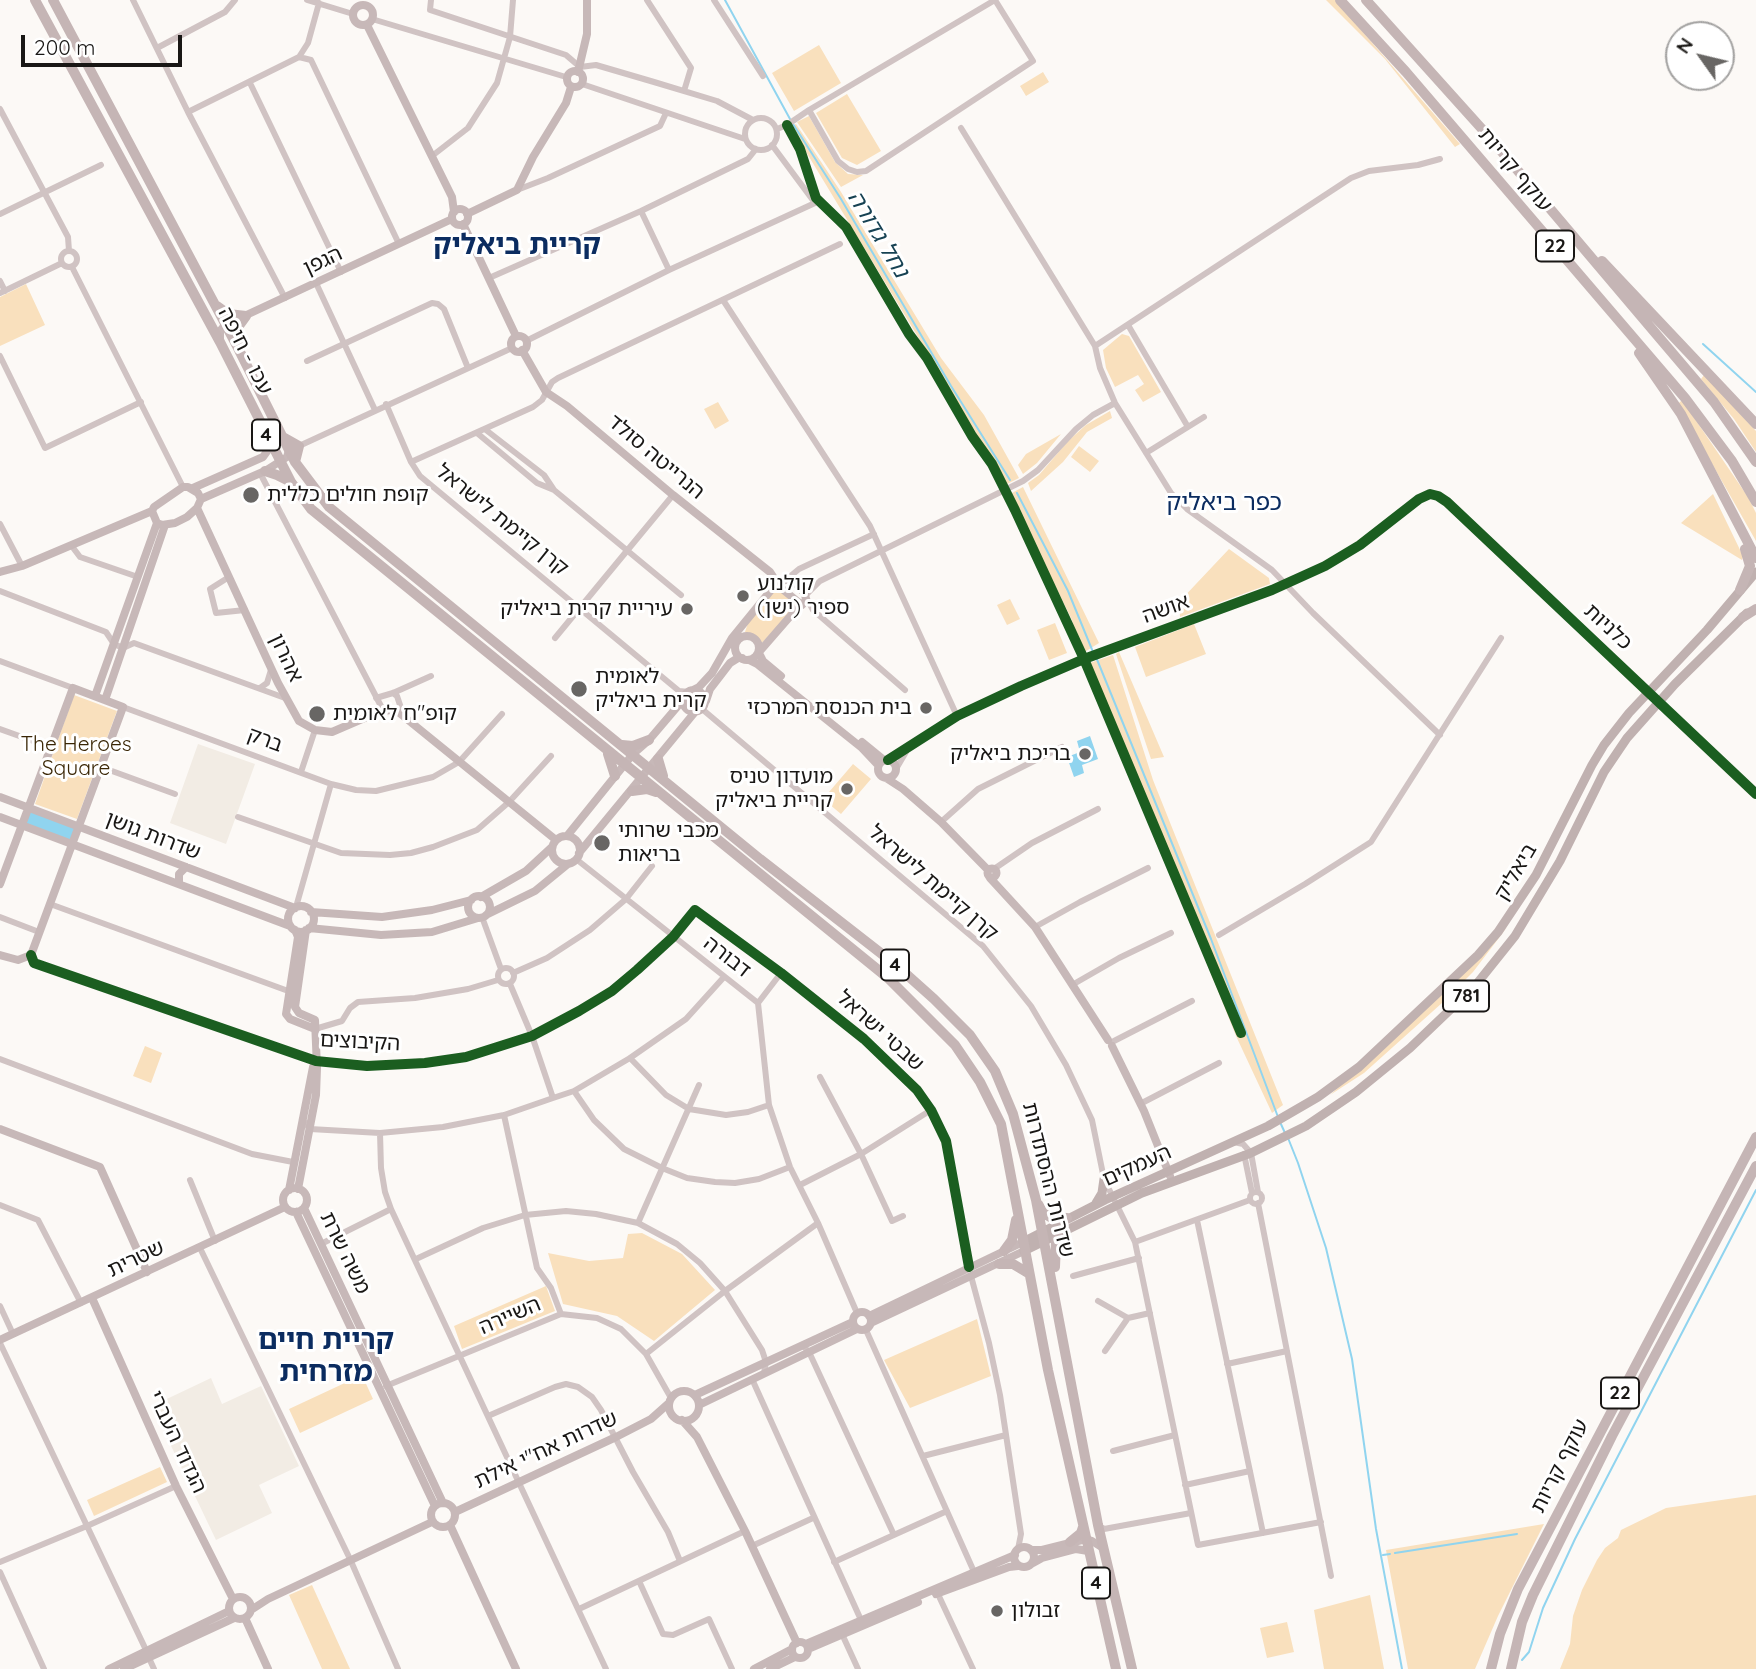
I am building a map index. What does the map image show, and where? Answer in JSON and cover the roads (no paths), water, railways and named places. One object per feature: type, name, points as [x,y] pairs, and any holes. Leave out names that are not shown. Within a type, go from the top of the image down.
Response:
[{"type":"highway","name":"עכו - חיפה","points":[[35,0],[220,342],[280,462],[311,509],[624,765]]},
{"type":"highway","name":"עכו - חיפה","points":[[53,0],[238,348],[282,437],[294,448],[295,462],[329,507],[633,754]]},
{"type":"highway","name":"עוקף קריות","points":[[1340,0],[1406,72],[1658,366],[1715,436],[1756,502]]},
{"type":"highway","name":"עוקף קריות","points":[[1366,0],[1446,87],[1714,402],[1756,462]]},
{"type":"highway","points":[[1528,183],[1756,424]]},
{"type":"highway","points":[[1587,284],[1681,414],[1756,558]]},
{"type":"highway","points":[[214,304],[228,314],[246,316],[238,327],[238,348]]},
{"type":"highway","points":[[263,472],[291,482]]},
{"type":"highway","points":[[1736,523],[1750,566],[1740,590]]},
{"type":"highway","points":[[1743,617],[1756,609]]},
{"type":"highway","points":[[620,744],[634,746],[649,740]]},
{"type":"highway","points":[[607,751],[615,776]]},
{"type":"highway","name":"4","points":[[633,754],[654,763]]},
{"type":"highway","name":"שדרות ההסתדרות","points":[[654,763],[666,781],[760,859],[896,965],[934,999],[970,1035],[995,1071],[1006,1093],[1036,1200],[1098,1525],[1132,1669]]},
{"type":"highway","name":"4","points":[[624,765],[641,779]]},
{"type":"highway","name":"שדרות ההסתדרות","points":[[641,779],[888,978],[955,1045],[991,1101],[1001,1124],[1028,1273],[1116,1669]]},
{"type":"highway","points":[[632,791],[647,789],[659,793]]},
{"type":"highway","name":"עוקף קריות","points":[[1491,1669],[1500,1633],[1518,1589],[1756,1137]]},
{"type":"highway","name":"עוקף קריות","points":[[1511,1669],[1516,1644],[1533,1595],[1572,1514],[1756,1166]]},
{"type":"highway","points":[[1036,1200],[1046,1215],[1057,1219],[1067,1218]]},
{"type":"highway","points":[[1004,1251],[1013,1237],[1017,1210]]},
{"type":"highway","points":[[1055,1294],[1055,1245],[1064,1230]]},
{"type":"highway","points":[[999,1264],[1016,1265],[1028,1273]]},
{"type":"highway","points":[[1070,1542],[1081,1533],[1083,1527]]},
{"type":"main road","name":"ביאליק","points":[[1242,1140],[1295,1112],[1335,1086],[1359,1067],[1478,955],[1514,910],[1555,841],[1604,746],[1629,713],[1707,630],[1756,572]]},
{"type":"main road","name":"ביאליק","points":[[1248,1154],[1306,1126],[1347,1099],[1393,1064],[1475,986],[1527,918],[1560,860],[1604,772],[1626,738],[1664,695],[1756,604]]},
{"type":"main road","name":"העמקים","points":[[1043,1236],[1064,1230],[1168,1171],[1242,1140]]},
{"type":"main road","name":"העמקים","points":[[1043,1236],[1067,1218],[1095,1204],[1172,1182],[1248,1154]]},
{"type":"main road","points":[[1095,1204],[1102,1193],[1104,1179]]},
{"type":"main road","points":[[1024,1247],[1043,1236]]},
{"type":"street","points":[[133,0],[285,298]]},
{"type":"street","points":[[157,48],[225,12],[235,0]]},
{"type":"street","points":[[307,0],[353,14]]},
{"type":"street","points":[[431,0],[430,10],[566,55],[579,69],[582,84]]},
{"type":"street","points":[[432,156],[468,128],[497,83],[510,37],[513,0]]},
{"type":"street","points":[[579,69],[587,34],[587,0]]},
{"type":"street","points":[[647,0],[691,68],[684,91]]},
{"type":"street","points":[[713,0],[763,76]]},
{"type":"street","points":[[777,129],[789,124],[809,110],[995,0],[1033,61],[872,168],[857,172],[838,161],[809,110]]},
{"type":"street","points":[[516,336],[463,224],[455,224],[459,214],[370,22],[371,9],[359,3],[353,14],[356,22],[361,25],[370,22],[566,77]]},
{"type":"street","points":[[188,112],[299,57],[307,43],[318,4]]},
{"type":"street","points":[[299,57],[311,60],[399,244]]},
{"type":"street","points":[[566,77],[570,72],[596,65],[717,101],[753,120],[767,118],[777,129],[777,138],[765,150],[756,149],[745,139],[582,84]]},
{"type":"street","points":[[566,77],[571,87]]},
{"type":"street","points":[[250,83],[341,272]]},
{"type":"street","points":[[571,87],[582,84]]},
{"type":"street","points":[[517,190],[566,103],[571,87]]},
{"type":"street","points":[[0,109],[68,237],[69,251]]},
{"type":"street","name":"הגפן","points":[[225,325],[459,214],[548,178],[660,126],[666,113]]},
{"type":"street","points":[[0,119],[8,124]]},
{"type":"street","points":[[745,139],[746,128],[753,120]]},
{"type":"street","points":[[961,128],[1095,346],[1100,368],[1115,403],[1179,502],[1266,565],[1440,735]]},
{"type":"street","points":[[526,341],[815,203],[772,145]]},
{"type":"street","points":[[489,278],[641,211],[748,159],[756,149]]},
{"type":"street","points":[[1095,346],[1351,178],[1369,171],[1418,165],[1440,159]]},
{"type":"street","points":[[0,214],[101,165]]},
{"type":"street","points":[[641,211],[670,270]]},
{"type":"street","points":[[411,462],[538,404],[554,380],[841,244]]},
{"type":"street","points":[[69,251],[62,255],[62,262],[67,267],[72,267]]},
{"type":"street","points":[[69,251],[77,258],[72,267]]},
{"type":"street","points":[[0,281],[3,292],[62,262]]},
{"type":"street","points":[[72,267],[188,488]]},
{"type":"street","points":[[316,283],[375,410]]},
{"type":"street","points":[[723,300],[874,534],[957,716]]},
{"type":"street","points":[[307,361],[432,303],[444,309],[468,368]]},
{"type":"street","points":[[220,342],[220,331],[225,325]]},
{"type":"street","points":[[1128,325],[1188,427]]},
{"type":"street","points":[[512,348],[516,351],[523,350],[526,346],[523,337],[516,336]]},
{"type":"street","points":[[512,348],[511,341],[516,336]]},
{"type":"street","points":[[161,524],[187,517],[199,503],[263,472],[280,462],[294,448],[512,348]]},
{"type":"street","name":"הנרייטה סולד","points":[[523,350],[546,392],[567,405],[673,495],[770,572],[777,584],[803,601]]},
{"type":"street","points":[[0,356],[45,448],[141,402]]},
{"type":"street","points":[[293,928],[381,935],[432,932],[482,917],[535,891],[574,859],[701,708],[710,689],[730,663],[738,658],[753,660],[820,581],[1023,481],[1038,470],[1085,422],[1115,403]]},
{"type":"street","name":"קרן קיימת לישראל","points":[[386,404],[419,476],[679,691],[690,691]]},
{"type":"street","points":[[1146,453],[1204,417]]},
{"type":"street","points":[[486,430],[544,475],[554,490],[681,595]]},
{"type":"street","points":[[477,433],[537,483],[554,490]]},
{"type":"street","points":[[0,572],[22,566],[152,511],[159,503],[188,488],[262,457],[268,450],[270,441]]},
{"type":"street","points":[[263,472],[383,710]]},
{"type":"street","name":"אהרון","points":[[188,488],[199,503],[229,577],[285,698],[299,721],[315,730]]},
{"type":"street","name":"אושה","points":[[883,761],[909,748],[957,716],[1092,657],[1286,584],[1348,553],[1419,499],[1430,494]]},
{"type":"street","name":"כלניות","points":[[1430,494],[1447,502],[1756,794]]},
{"type":"street","points":[[555,638],[673,495]]},
{"type":"street","points":[[152,511],[161,524]]},
{"type":"street","points":[[0,524],[22,566]]},
{"type":"street","points":[[95,696],[138,577],[161,524]]},
{"type":"street","points":[[105,700],[161,524]]},
{"type":"street","points":[[712,673],[732,638],[777,584],[799,569],[874,534]]},
{"type":"street","points":[[71,545],[80,557],[138,577]]},
{"type":"street","points":[[229,577],[210,589],[216,613],[245,610]]},
{"type":"street","points":[[787,579],[795,582],[803,601],[905,690]]},
{"type":"street","points":[[0,591],[106,632],[114,644],[123,648],[134,643],[285,698]]},
{"type":"street","points":[[295,907],[305,907],[311,912],[382,917],[432,910],[481,897],[526,870],[554,843],[567,836],[633,754],[649,740],[690,691],[699,687],[712,673],[737,641],[750,616]]},
{"type":"street","points":[[737,641],[746,636],[752,637],[757,642],[766,664],[883,761]]},
{"type":"street","points":[[1219,935],[1371,842],[1501,638]]},
{"type":"street","points":[[737,641],[736,652],[757,664],[862,748],[883,761],[894,763],[903,789]]},
{"type":"street","name":"ברק","points":[[0,661],[331,784],[356,790],[376,791],[433,777],[459,762],[502,714]]},
{"type":"street","points":[[260,688],[267,683],[271,667]]},
{"type":"street","points":[[376,698],[393,694],[431,676]]},
{"type":"street","points":[[271,692],[272,687],[278,683]]},
{"type":"street","points":[[0,884],[73,688]]},
{"type":"street","points":[[690,691],[702,693],[701,708]]},
{"type":"street","points":[[393,694],[397,696],[403,714]]},
{"type":"street","points":[[683,701],[685,708],[701,708]]},
{"type":"street","points":[[0,965],[2,955],[18,960],[31,955],[123,707]]},
{"type":"street","name":"קרן קיימת לישראל","points":[[701,708],[983,946],[1031,1006],[1066,1065],[1092,1121],[1104,1179],[1135,1242],[1198,1545],[1263,1533]]},
{"type":"street","points":[[301,772],[315,730],[332,732],[383,710],[393,709],[403,714],[509,802],[554,843],[555,860],[574,859]]},
{"type":"street","points":[[0,729],[50,747]]},
{"type":"street","points":[[942,822],[978,789],[1062,747]]},
{"type":"street","name":"אושה","points":[[896,771],[909,748]]},
{"type":"street","points":[[238,817],[341,853],[411,853],[477,830],[509,802],[551,756]]},
{"type":"street","points":[[883,761],[878,773],[903,789],[942,822],[992,873],[1035,927],[1111,1042],[1172,1182]]},
{"type":"street","points":[[101,766],[175,794]]},
{"type":"street","points":[[886,778],[896,771]]},
{"type":"street","points":[[293,1190],[306,1197],[300,1210],[290,1211],[285,1207],[283,1198],[293,1190],[310,1129],[316,1095],[316,1061],[313,1018],[295,1009],[292,993],[298,937],[288,918],[295,907],[315,845],[331,784]]},
{"type":"street","name":"שדרות גושן","points":[[0,797],[295,907]]},
{"type":"street","points":[[992,873],[1032,843],[1098,809]]},
{"type":"street","name":"שדרות גושן","points":[[0,817],[293,928]]},
{"type":"street","points":[[567,836],[575,840],[574,859]]},
{"type":"street","name":"דבורה","points":[[574,859],[758,1003]]},
{"type":"street","points":[[513,973],[547,958],[590,930],[626,899],[652,866]]},
{"type":"street","points":[[179,884],[179,874],[186,867]]},
{"type":"street","points":[[1035,927],[1148,868]]},
{"type":"street","points":[[481,897],[489,905],[482,917]]},
{"type":"street","points":[[471,900],[468,906],[470,913],[482,917]]},
{"type":"street","points":[[50,904],[292,993]]},
{"type":"street","name":"שבטי ישראל","points":[[673,937],[695,909],[864,1038],[917,1090],[931,1110],[946,1141],[970,1272],[989,1343],[1021,1534],[1016,1552]]},
{"type":"street","points":[[292,993],[308,929],[313,922],[311,912]]},
{"type":"street","points":[[0,917],[39,932]]},
{"type":"street","points":[[482,917],[501,969]]},
{"type":"street","points":[[1072,985],[1171,933]]},
{"type":"street","name":"הקיבוצים","points":[[31,955],[34,963],[316,1061],[367,1066],[425,1063],[466,1057],[532,1036],[612,991],[673,937]]},
{"type":"street","points":[[510,984],[503,985],[498,980],[498,973],[507,968],[513,973]]},
{"type":"street","points":[[510,984],[513,973]]},
{"type":"street","points":[[781,973],[758,1003],[769,1105],[790,1167],[818,1223],[975,1572]]},
{"type":"street","points":[[302,1119],[310,1129],[380,1133],[443,1127],[503,1115],[574,1091],[631,1058],[686,1018],[724,978]]},
{"type":"street","points":[[315,1029],[342,1021],[350,1008],[358,1002],[415,998],[468,989],[498,980]]},
{"type":"street","points":[[510,984],[532,1036],[553,1098]]},
{"type":"street","points":[[1111,1042],[1192,1001]]},
{"type":"street","points":[[631,1058],[666,1095],[689,1109],[726,1115],[769,1105]]},
{"type":"street","points":[[0,1059],[252,1154],[293,1162]]},
{"type":"street","points":[[293,1190],[293,1162],[316,1061]]},
{"type":"street","points":[[1140,1104],[1219,1063]]},
{"type":"street","points":[[820,1077],[861,1154],[891,1221],[904,1216]]},
{"type":"street","points":[[638,1223],[699,1085]]},
{"type":"street","points":[[574,1091],[594,1120],[624,1149],[687,1178],[735,1183],[760,1179],[790,1167]]},
{"type":"street","points":[[800,1185],[861,1154],[931,1110]]},
{"type":"street","points":[[503,1115],[537,1268],[551,1288],[561,1314]]},
{"type":"street","points":[[0,1129],[100,1167],[147,1272]]},
{"type":"street","points":[[380,1133],[381,1168],[391,1209],[606,1669]]},
{"type":"street","points":[[1242,1140],[1248,1154],[1253,1195],[1258,1203],[1331,1576]]},
{"type":"street","points":[[190,1180],[215,1241]]},
{"type":"street","points":[[1135,1242],[1197,1220],[1253,1195],[1262,1196],[1258,1203]]},
{"type":"street","points":[[0,1205],[38,1220],[81,1303]]},
{"type":"street","name":"שטרית","points":[[0,1342],[285,1207]]},
{"type":"street","points":[[321,1244],[391,1209]]},
{"type":"street","name":"משה שרת","points":[[300,1210],[321,1244],[389,1386],[439,1504]]},
{"type":"street","name":"משה שרת","points":[[300,1210],[375,1381],[439,1504]]},
{"type":"street","points":[[416,1259],[483,1228],[525,1215],[586,1213],[638,1223],[677,1244],[700,1263],[725,1291],[754,1336],[766,1362],[764,1373]]},
{"type":"street","points":[[1197,1220],[1263,1533],[1321,1521]]},
{"type":"street","points":[[646,1354],[725,1291],[818,1223]]},
{"type":"street","points":[[970,1272],[999,1264],[1024,1247]]},
{"type":"street","points":[[697,1437],[694,1417],[699,1405],[805,1349],[970,1272],[1004,1251],[1024,1247]]},
{"type":"street","points":[[200,1248],[350,1559],[398,1669]]},
{"type":"street","points":[[1073,1276],[1139,1258]]},
{"type":"street","name":"הגדוד העברי","points":[[92,1298],[176,1486],[233,1599]]},
{"type":"street","points":[[1098,1301],[1128,1318]]},
{"type":"street","points":[[0,1306],[13,1334]]},
{"type":"street","points":[[1105,1351],[1128,1318],[1150,1313]]},
{"type":"street","name":"השיירה","points":[[389,1386],[561,1314],[597,1318],[621,1329],[646,1354],[670,1401]]},
{"type":"street","points":[[0,1342],[154,1669]]},
{"type":"street","points":[[799,1649],[745,1531],[697,1437],[682,1420],[673,1416],[670,1401],[682,1391],[695,1395],[766,1362],[805,1349]]},
{"type":"street","points":[[805,1349],[894,1535]]},
{"type":"street","points":[[1227,1364],[1287,1351]]},
{"type":"street","points":[[752,1379],[861,1620]]},
{"type":"street","points":[[375,1381],[389,1386]]},
{"type":"street","points":[[488,1416],[566,1384],[578,1387],[592,1396],[668,1532],[680,1561]]},
{"type":"street","points":[[695,1395],[699,1405]]},
{"type":"street","name":"שדרות אח\"י אילת","points":[[455,1512],[651,1419],[670,1401]]},
{"type":"street","name":"שדרות אח\"י אילת","points":[[651,1419],[673,1416]]},
{"type":"street","points":[[682,1420],[694,1417]]},
{"type":"street","points":[[923,1457],[1006,1435]]},
{"type":"street","points":[[1113,1451],[1175,1436]]},
{"type":"street","points":[[1185,1485],[1250,1471]]},
{"type":"street","points":[[0,1562],[176,1486]]},
{"type":"street","points":[[439,1504],[449,1504],[455,1512],[455,1518],[450,1525],[440,1527],[432,1522],[431,1513],[439,1504]]},
{"type":"street","points":[[834,1562],[947,1511]]},
{"type":"street","points":[[1098,1525],[1104,1529],[1191,1513]]},
{"type":"street","points":[[752,1546],[813,1518]]},
{"type":"street","points":[[244,1618],[250,1606],[432,1522]]},
{"type":"street","points":[[450,1525],[516,1669]]},
{"type":"street","points":[[579,1609],[745,1531]]},
{"type":"street","points":[[754,1669],[861,1620],[936,1591],[1009,1567],[1024,1568],[1042,1558],[1076,1549],[1092,1541],[1103,1548]]},
{"type":"street","points":[[770,1669],[799,1649],[842,1634],[1023,1547],[1042,1550],[1070,1542],[1087,1545]]},
{"type":"street","points":[[1031,1550],[1033,1563]]},
{"type":"street","points":[[1016,1552],[1018,1566]]},
{"type":"street","points":[[0,1572],[44,1669]]},
{"type":"street","points":[[969,1581],[975,1572]]},
{"type":"street","points":[[639,1581],[663,1634],[673,1636],[709,1619],[732,1669]]},
{"type":"street","points":[[936,1591],[974,1669]]},
{"type":"street","points":[[231,1614],[229,1604],[233,1599],[244,1597],[250,1606]]},
{"type":"street","points":[[109,1669],[148,1654],[231,1614]]},
{"type":"street","points":[[124,1669],[161,1643],[231,1614],[244,1618],[268,1669]]},
{"type":"street","points":[[842,1634],[858,1669]]},
{"type":"water","name":"בריכת ביאליק","points":[[1090,736],[1098,759],[1082,765],[1084,773],[1074,777],[1067,757],[1080,752],[1077,741]]},
{"type":"water","points":[[30,810],[77,827],[71,843],[24,825]]},
{"type":"waterway","name":"נחל גדורה","points":[[725,0],[790,119]]},
{"type":"waterway","name":"נחל גדורה","points":[[793,124],[1010,480]]},
{"type":"waterway","points":[[1703,344],[1756,392]]},
{"type":"waterway","name":"נחל גדורה","points":[[1017,493],[1068,591],[1093,652]]},
{"type":"waterway","points":[[1096,657],[1211,939],[1278,1117]]},
{"type":"waterway","points":[[1280,1122],[1285,1133]]},
{"type":"waterway","points":[[1288,1138],[1326,1248],[1352,1359],[1376,1529],[1402,1669]]},
{"type":"waterway","points":[[1522,1660],[1529,1652],[1543,1608],[1575,1539],[1756,1190]]},
{"type":"waterway","points":[[1395,1553],[1517,1534]]},
{"type":"waterway","points":[[1383,1555],[1390,1554]]},
{"type":"place","name":"קופת חולים כללית","points":[[251,495]]},
{"type":"place","name":"קולנוע ספיר (ישן)","points":[[743,596]]},
{"type":"place","name":"עיריית קרית ביאליק","points":[[687,609]]},
{"type":"place","name":"לאומית קרית ביאליק","points":[[579,689]]},
{"type":"place","name":"בית הכנסת המרכזי","points":[[926,708]]},
{"type":"place","name":"קופ\"ח לאומית","points":[[317,714]]},
{"type":"place","name":"בריכת ביאליק","points":[[1085,754]]},
{"type":"place","name":"מועדון טניס קריית ביאליק","points":[[847,789]]},
{"type":"place","name":"מכבי שרותי בריאות","points":[[602,843]]},
{"type":"place","name":"זבולון","points":[[997,1611]]},
{"type":"district","name":"קריית ביאליק","points":[[517,246]]},
{"type":"district","name":"כפר ביאליק","points":[[1224,503]]},
{"type":"district","name":"קריית חיים מזרחית","points":[[326,1357]]},
{"type":"park label","name":"The Heroes Square","points":[[76,757]]}]
